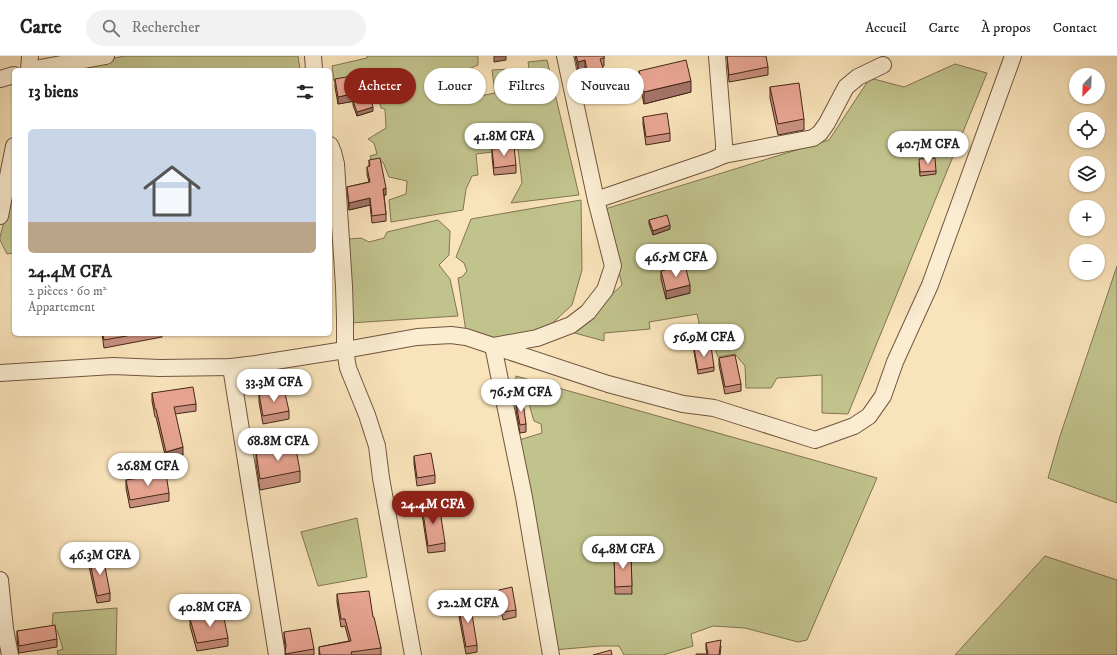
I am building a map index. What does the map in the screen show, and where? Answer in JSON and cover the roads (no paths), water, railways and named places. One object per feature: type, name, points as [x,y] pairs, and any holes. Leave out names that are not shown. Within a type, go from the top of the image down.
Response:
[{"type":"street","points":[[29,68],[30,56]]},
{"type":"street","points":[[40,68],[106,56]]},
{"type":"street","points":[[313,56],[314,68]]},
{"type":"street","points":[[493,346],[537,338],[571,325],[588,312],[605,290],[613,266],[596,200],[565,56]]},
{"type":"street","points":[[717,56],[724,155]]},
{"type":"street","points":[[0,373],[113,366],[160,368],[231,367],[417,338],[450,335],[466,337],[608,384],[684,404],[714,408],[815,440],[854,426],[869,416],[883,396],[896,362],[930,285],[1012,56]]},
{"type":"street","points":[[596,200],[724,155],[813,138],[820,133],[827,123],[846,87],[858,77],[883,65]]},
{"type":"street","points":[[0,79],[12,76]]},
{"type":"street","points":[[332,150],[336,164],[344,286],[346,318],[345,350],[348,368],[378,446],[383,485],[413,655]]},
{"type":"street","points":[[0,216],[12,156]]},
{"type":"street","points":[[493,346],[524,497],[551,655]]},
{"type":"street","points":[[231,367],[277,655]]},
{"type":"street","points":[[0,580],[3,629],[10,655]]}]
